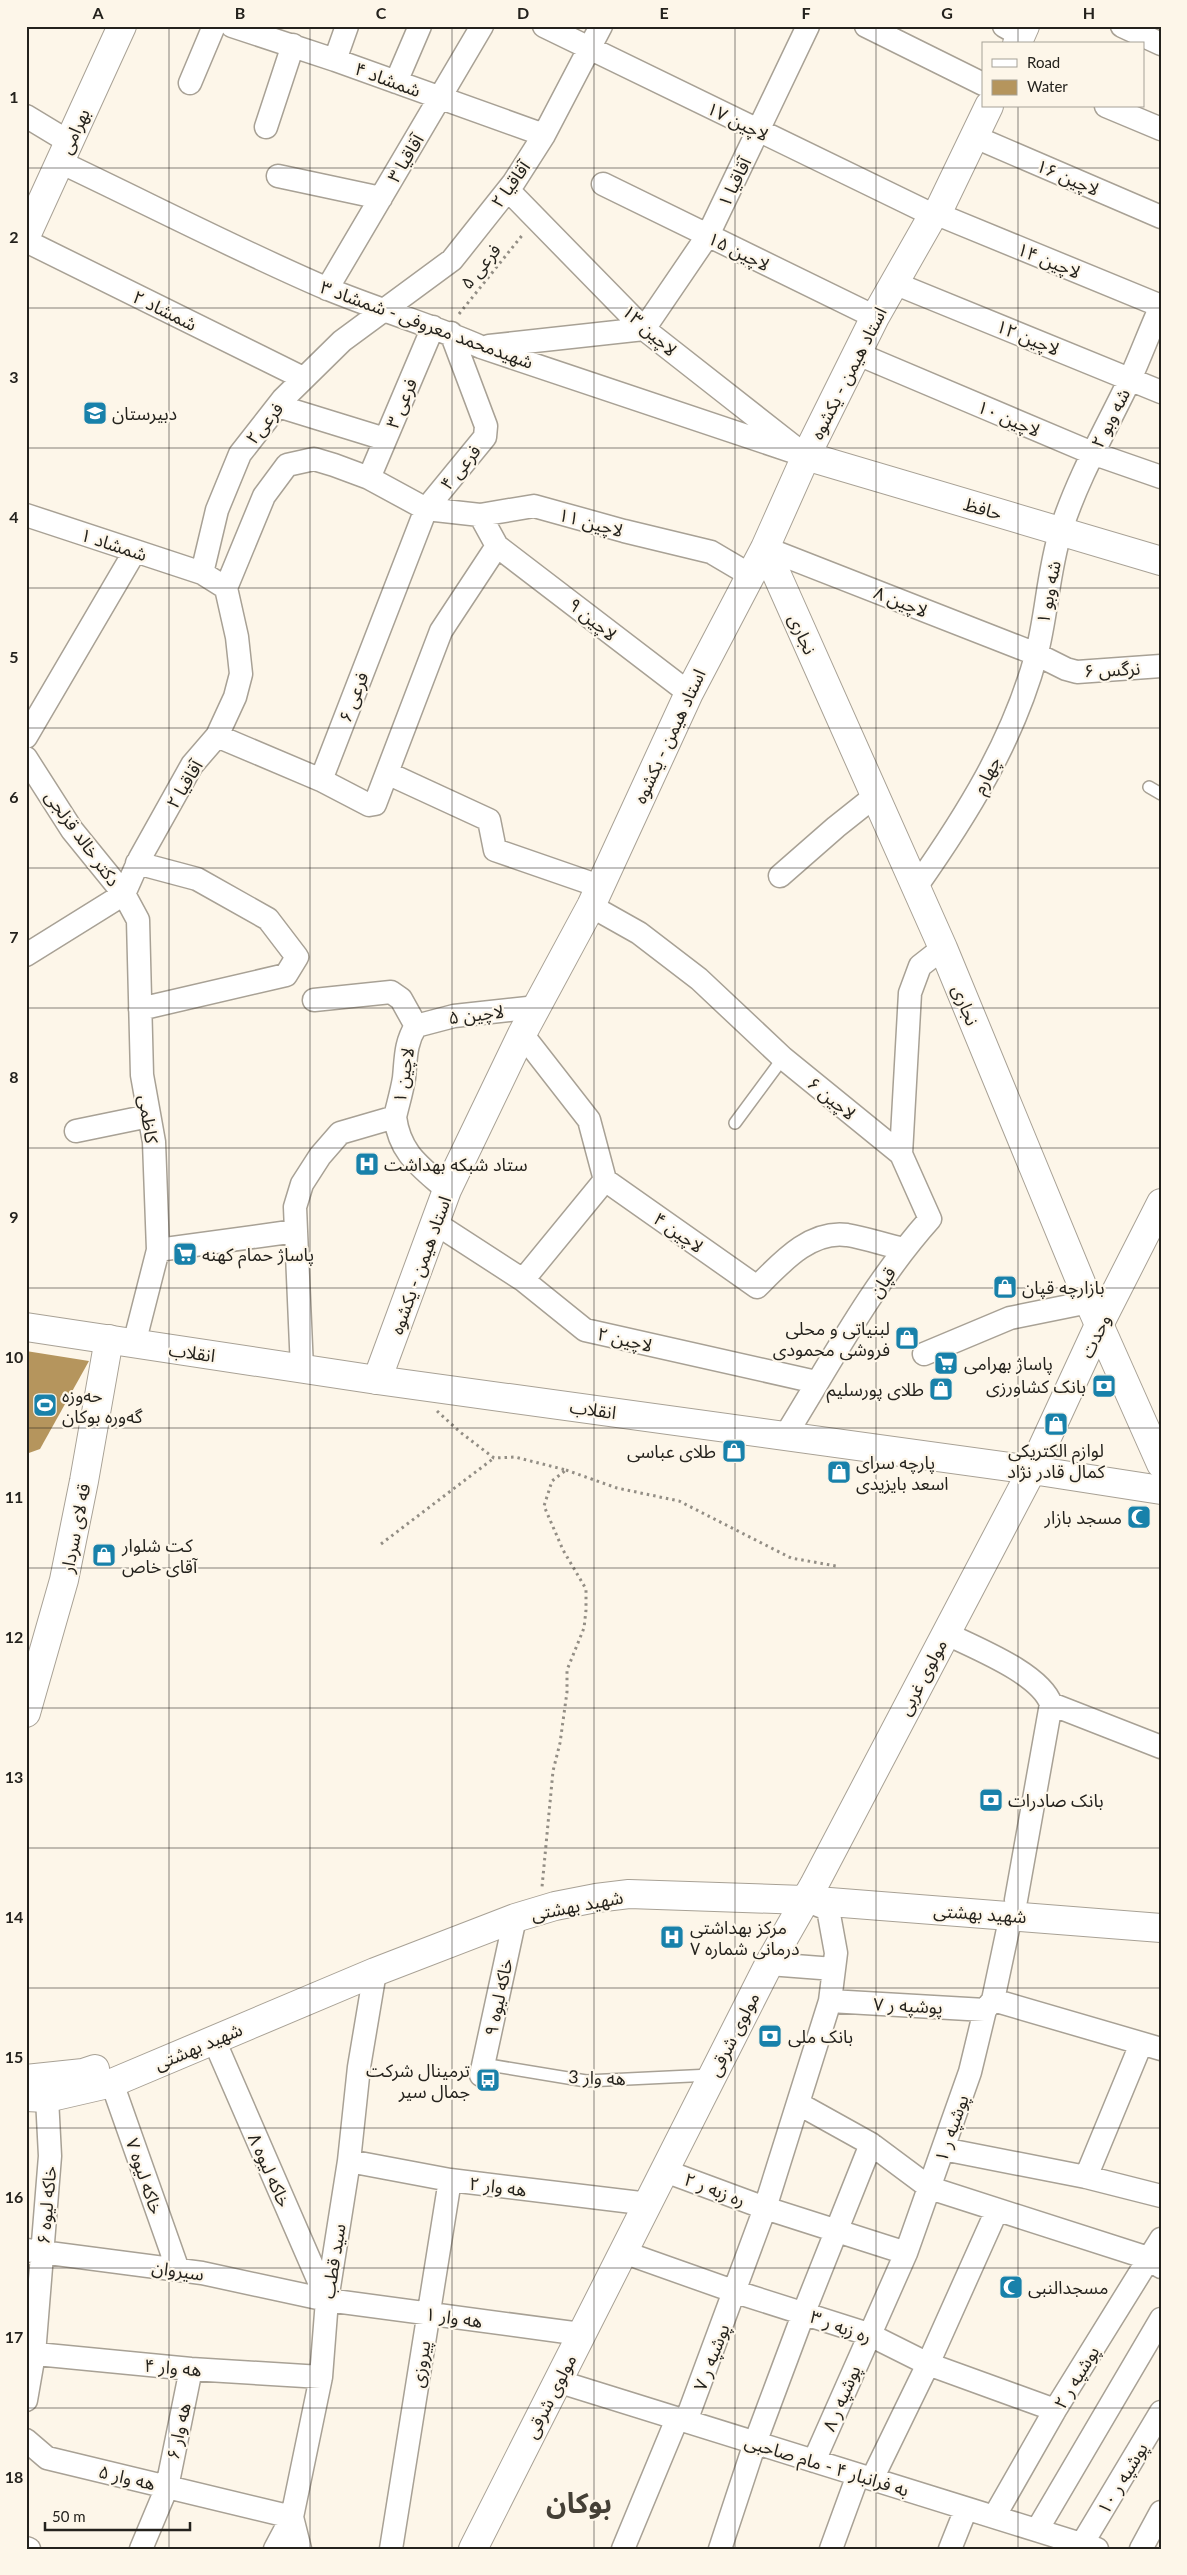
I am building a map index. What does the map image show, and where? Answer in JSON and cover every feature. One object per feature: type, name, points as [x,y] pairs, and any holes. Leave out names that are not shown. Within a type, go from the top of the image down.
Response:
[{"type":"main road","name":"بهرامی","points":[[26,236],[117,28]]},
{"type":"main road","name":"استاد هیمن - یکشوه","points":[[377,1380],[448,1190],[522,1034],[595,896],[689,692],[765,548],[806,456],[875,317],[935,214],[988,108]]},
{"type":"main road","name":"حافظ","points":[[806,456],[1161,561]]},
{"type":"main road","name":"نجاری","points":[[765,548],[943,948],[1094,1313],[1161,1464]]},
{"type":"main road","name":"وحدت","points":[[1032,1470],[1094,1313],[1161,1203]]},
{"type":"main road","name":"انقلاب","points":[[26,1327],[377,1380],[1032,1470],[1161,1490]]},
{"type":"main road","name":"قه لای سردار","points":[[26,1713],[64,1580],[84,1481],[121,1342]]},
{"type":"main road","name":"مولوی غربی","points":[[809,1893],[1032,1470]]},
{"type":"main road","name":"شهید بهشتی","points":[[26,2079],[83,2073],[138,2055],[344,1970],[541,1895],[606,1884],[664,1880],[1014,1908],[1161,1914]]},
{"type":"main road","name":"شهید بهشتی","points":[[37,2098],[112,2083],[375,1972],[515,1918],[555,1906],[629,1894],[809,1893]]},
{"type":"main road","name":"مولوی شرقی","points":[[474,2549],[557,2381],[649,2204],[711,2075],[769,1964],[809,1893]]},
{"type":"main road","name":"شهید بهشتی","points":[[1014,1908],[1161,1928]]},
{"type":"street","points":[[190,83],[214,26]]},
{"type":"street","name":"شمشاد ۴","points":[[232,26],[293,45],[544,135]]},
{"type":"street","points":[[335,60],[347,26]]},
{"type":"street","points":[[396,82],[420,26]]},
{"type":"street","name":"آقاقیا ۳","points":[[327,289],[442,98],[482,26]]},
{"type":"street","name":"لاچین ۱۷","points":[[544,26],[935,214]]},
{"type":"street","name":"آقاقیا ۲","points":[[383,311],[452,260],[508,190],[544,135],[601,26]]},
{"type":"street","name":"آقاقیا ۱","points":[[644,329],[708,235],[808,26]]},
{"type":"street","points":[[866,26],[982,84]]},
{"type":"street","points":[[1122,26],[1159,38]]},
{"type":"street","points":[[266,127],[293,45]]},
{"type":"street","points":[[1111,108],[1161,129]]},
{"type":"street","name":"شهیدمحمد معروفی - شمشاد ۳","points":[[26,116],[64,152],[327,289],[383,311],[443,331],[481,347],[806,456]]},
{"type":"street","name":"لاچین ۱۶","points":[[974,137],[1161,217]]},
{"type":"street","points":[[278,176],[381,198]]},
{"type":"street","name":"لاچین ۱۵","points":[[604,184],[875,317]]},
{"type":"street","name":"لاچین ۱۳","points":[[508,190],[644,329],[806,456]]},
{"type":"street","name":"لاچین ۱۴","points":[[935,214],[1161,306]]},
{"type":"street","name":"شمشاد ۲","points":[[26,241],[304,378]]},
{"type":"street","name":"لاچین ۱۲","points":[[894,283],[1161,392]]},
{"type":"street","name":"شه وبو ۲","points":[[1061,531],[1092,453],[1130,378],[1161,306]]},
{"type":"street","name":"فرعی۲","points":[[202,573],[217,510],[240,454],[278,406],[304,378],[342,341],[383,311]]},
{"type":"street","points":[[481,347],[644,329]]},
{"type":"street","name":"فرعی ۳","points":[[369,478],[385,439],[443,331]]},
{"type":"street","name":"فرعی ۴","points":[[426,509],[485,437],[486,426],[443,331]]},
{"type":"street","name":"لاچین ۱۰","points":[[858,354],[1092,453],[1161,477]]},
{"type":"street","points":[[278,406],[385,439]]},
{"type":"street","points":[[202,573],[226,588],[264,496],[287,465],[314,459],[369,478],[426,509]]},
{"type":"street","name":"لاچین ۱۱","points":[[426,509],[480,515],[534,506],[624,531],[711,552],[750,575]]},
{"type":"street","name":"فرعی ۶","points":[[321,780],[426,509]]},
{"type":"street","points":[[217,736],[321,780],[369,805],[375,804],[441,631],[496,546],[480,515]]},
{"type":"street","name":"شمشاد ۱","points":[[27,517],[202,573]]},
{"type":"street","name":"شه وبو ۱","points":[[1036,654],[1061,531]]},
{"type":"street","name":"لاچین ۹","points":[[496,546],[689,692]]},
{"type":"street","name":"لاچین ۸","points":[[765,548],[1036,654]]},
{"type":"street","points":[[26,737],[135,551]]},
{"type":"street","name":"آقاقیا ۲","points":[[124,894],[137,863],[192,765],[217,736],[236,697],[241,674],[237,638],[226,588]]},
{"type":"street","name":"نرگس ۶","points":[[1036,654],[1076,672],[1161,666]]},
{"type":"street","name":"چهارم","points":[[916,886],[957,829],[990,769],[1027,686],[1036,654]]},
{"type":"street","name":"دکتر خالد قزلجی","points":[[26,758],[72,830],[124,894]]},
{"type":"street","name":"لاچین ۶","points":[[387,773],[489,820],[495,850],[595,896],[638,933],[699,979],[783,1058],[901,1154]]},
{"type":"street","points":[[780,876],[875,796]]},
{"type":"street","points":[[137,863],[197,879],[268,919],[298,957],[286,975],[140,1008]]},
{"type":"street","points":[[26,955],[124,894]]},
{"type":"street","name":"کاظمی","points":[[121,1342],[158,1250],[154,1142],[142,1074],[138,920],[124,894]]},
{"type":"street","points":[[901,1154],[910,993],[920,966],[943,948]]},
{"type":"street","points":[[314,1000],[391,992],[401,999],[416,1026]]},
{"type":"street","name":"لاچین ۵","points":[[416,1026],[454,1016],[537,1007]]},
{"type":"street","name":"لاچین ۱","points":[[302,1368],[295,1207],[302,1184],[320,1156],[340,1133],[396,1117],[404,1079],[405,1051],[416,1026]]},
{"type":"street","points":[[522,1034],[589,1120],[605,1180],[523,1280]]},
{"type":"street","points":[[76,1131],[149,1116]]},
{"type":"street","points":[[396,1117],[398,1134],[404,1149],[448,1190]]},
{"type":"street","name":"قپان","points":[[785,1436],[816,1382],[904,1249],[930,1219],[901,1154]]},
{"type":"street","name":"لاچین ۴","points":[[605,1180],[757,1287],[786,1258],[820,1237],[846,1235],[904,1249]]},
{"type":"street","name":"لاچین ۲","points":[[435,1222],[523,1280],[585,1330],[816,1382]]},
{"type":"street","points":[[158,1250],[296,1230]]},
{"type":"street","points":[[924,1354],[1010,1318],[1094,1313]]},
{"type":"street","points":[[945,1633],[1022,1673],[1048,1694],[1051,1704],[1161,1747]]},
{"type":"street","name":"۱ پوشپه ر","points":[[868,2334],[906,2253],[970,2072],[1014,1908],[1051,1704]]},
{"type":"street","points":[[736,2292],[765,2208],[830,2000],[836,1953],[828,1910],[809,1893]]},
{"type":"street","name":"خاکه لیوه ۹","points":[[482,2070],[515,1918]]},
{"type":"street","points":[[769,1964],[834,1968]]},
{"type":"street","name":"سید قطب","points":[[300,2549],[292,2517],[321,2377],[327,2300],[349,2161],[358,2067],[375,1972]]},
{"type":"street","name":"پوشپه ر ۷","points":[[830,2000],[989,2005],[1151,2047]]},
{"type":"street","name":"خاکه لیوه ۸","points":[[214,2040],[327,2300]]},
{"type":"street","points":[[1086,2177],[1151,2047]]},
{"type":"street","name":"خاکه لیوه ۷","points":[[112,2083],[178,2270]]},
{"type":"street","name":"خاکه لیوه ۶","points":[[26,2400],[34,2251],[50,2156],[37,2098]]},
{"type":"street","points":[[798,2104],[871,2144],[930,2188],[1154,2263]]},
{"type":"street","points":[[720,2549],[755,2443],[804,2312],[838,2231],[871,2144]]},
{"type":"street","points":[[943,2150],[1086,2177],[1161,2196]]},
{"type":"street","name":"هه وار ۲","points":[[349,2161],[450,2180],[649,2204]]},
{"type":"street","name":"ره زبه ر ۲","points":[[665,2170],[765,2208],[906,2253]]},
{"type":"street","name":"پیروزی","points":[[391,2549],[450,2180]]},
{"type":"street","points":[[832,2549],[865,2477],[928,2364],[997,2210]]},
{"type":"street","name":"پوشپه ر ۲","points":[[994,2517],[1055,2410],[1154,2263],[1161,2239]]},
{"type":"street","name":"سیروان","points":[[34,2251],[202,2273],[327,2300]]},
{"type":"street","name":"ره زبه ر ۳","points":[[623,2252],[736,2292],[804,2312],[868,2334],[928,2364],[1055,2410]]},
{"type":"street","name":"پوشپه ر ۷","points":[[623,2549],[682,2420],[736,2292]]},
{"type":"street","name":"هه وار ۱","points":[[327,2300],[581,2334]]},
{"type":"street","points":[[1037,2530],[1161,2319]]},
{"type":"street","name":"پوشپە ر ۸","points":[[814,2461],[868,2334]]},
{"type":"street","name":"هه وار ۴","points":[[30,2353],[191,2369],[321,2377]]},
{"type":"street","name":"هه وار ۶","points":[[141,2549],[167,2487],[191,2369]]},
{"type":"street","name":"به فرانبار ۴ - مام صاحبی","points":[[557,2381],[1037,2530],[1074,2545]]},
{"type":"street","name":"پوشپه ر ۱۰","points":[[1074,2545],[1161,2412]]},
{"type":"street","name":"هه وار ۵","points":[[26,2440],[48,2458],[292,2517]]},
{"type":"street","points":[[950,2549],[966,2508]]},
{"type":"street","points":[[1141,2549],[1161,2512]]},
{"type":"street","points":[[275,2549],[292,2517]]},
{"type":"lane","points":[[1149,787],[1161,794]]},
{"type":"lane","points":[[735,1122],[783,1058]]},
{"type":"lane","name":"هه وار 3","points":[[482,2070],[586,2080],[711,2075]]},
{"type":"path","name":"فرعی ۵","points":[[443,331],[536,217]]},
{"type":"path","points":[[415,1384],[436,1410],[460,1432],[494,1458]]},
{"type":"path","points":[[381,1544],[494,1458],[515,1457],[566,1470],[617,1488],[679,1501],[790,1558],[836,1566]]},
{"type":"path","points":[[541,1895],[553,1771],[560,1743],[567,1692],[567,1670],[584,1628],[586,1610],[586,1589],[563,1550],[544,1506],[552,1481],[566,1470]]},
{"type":"water","name":"حه‌وزه گه‌وره بوکان","points":[[26,1351],[89,1361],[40,1449],[26,1454]]},
{"type":"place","name":"دبیرستان","points":[[95,413]]},
{"type":"place","name":"ستاد شبکه بهداشت","points":[[367,1164]]},
{"type":"place","name":"پاساژ حمام کهنه","points":[[185,1254]]},
{"type":"place","name":"بازارچه قپان","points":[[1005,1287]]},
{"type":"place","name":"لبنیاتی و محلی فروشی محمودی","points":[[907,1338]]},
{"type":"place","name":"پاساژ بهرامی","points":[[946,1363]]},
{"type":"place","name":"بانک کشاورزی","points":[[1104,1386]]},
{"type":"place","name":"طلای پورسلیم","points":[[941,1389]]},
{"type":"place","name":"حه‌وزه گه‌وره بوکان","points":[[45,1405]]},
{"type":"place","name":"لوازم الکتریکی کمال قادر نژاد","points":[[1056,1424]]},
{"type":"place","name":"طلای عباسی","points":[[734,1451]]},
{"type":"place","name":"پارچه سرای اسعد بایزیدی","points":[[839,1472]]},
{"type":"place","name":"مسجد بازار","points":[[1139,1517]]},
{"type":"place","name":"کت شلوار آقای خاص","points":[[104,1555]]},
{"type":"place","name":"بانک صادرات","points":[[991,1800]]},
{"type":"place","name":"مرکز بهداشتی درمانی شماره ۷","points":[[672,1937]]},
{"type":"place","name":"بانک ملی","points":[[770,2036]]},
{"type":"place","name":"ترمینال شرکت جمال سیر","points":[[488,2080]]},
{"type":"place","name":"مسجدالنبی","points":[[1011,2287]]},
{"type":"district","name":"بوکان","points":[[579,2502]]}]
